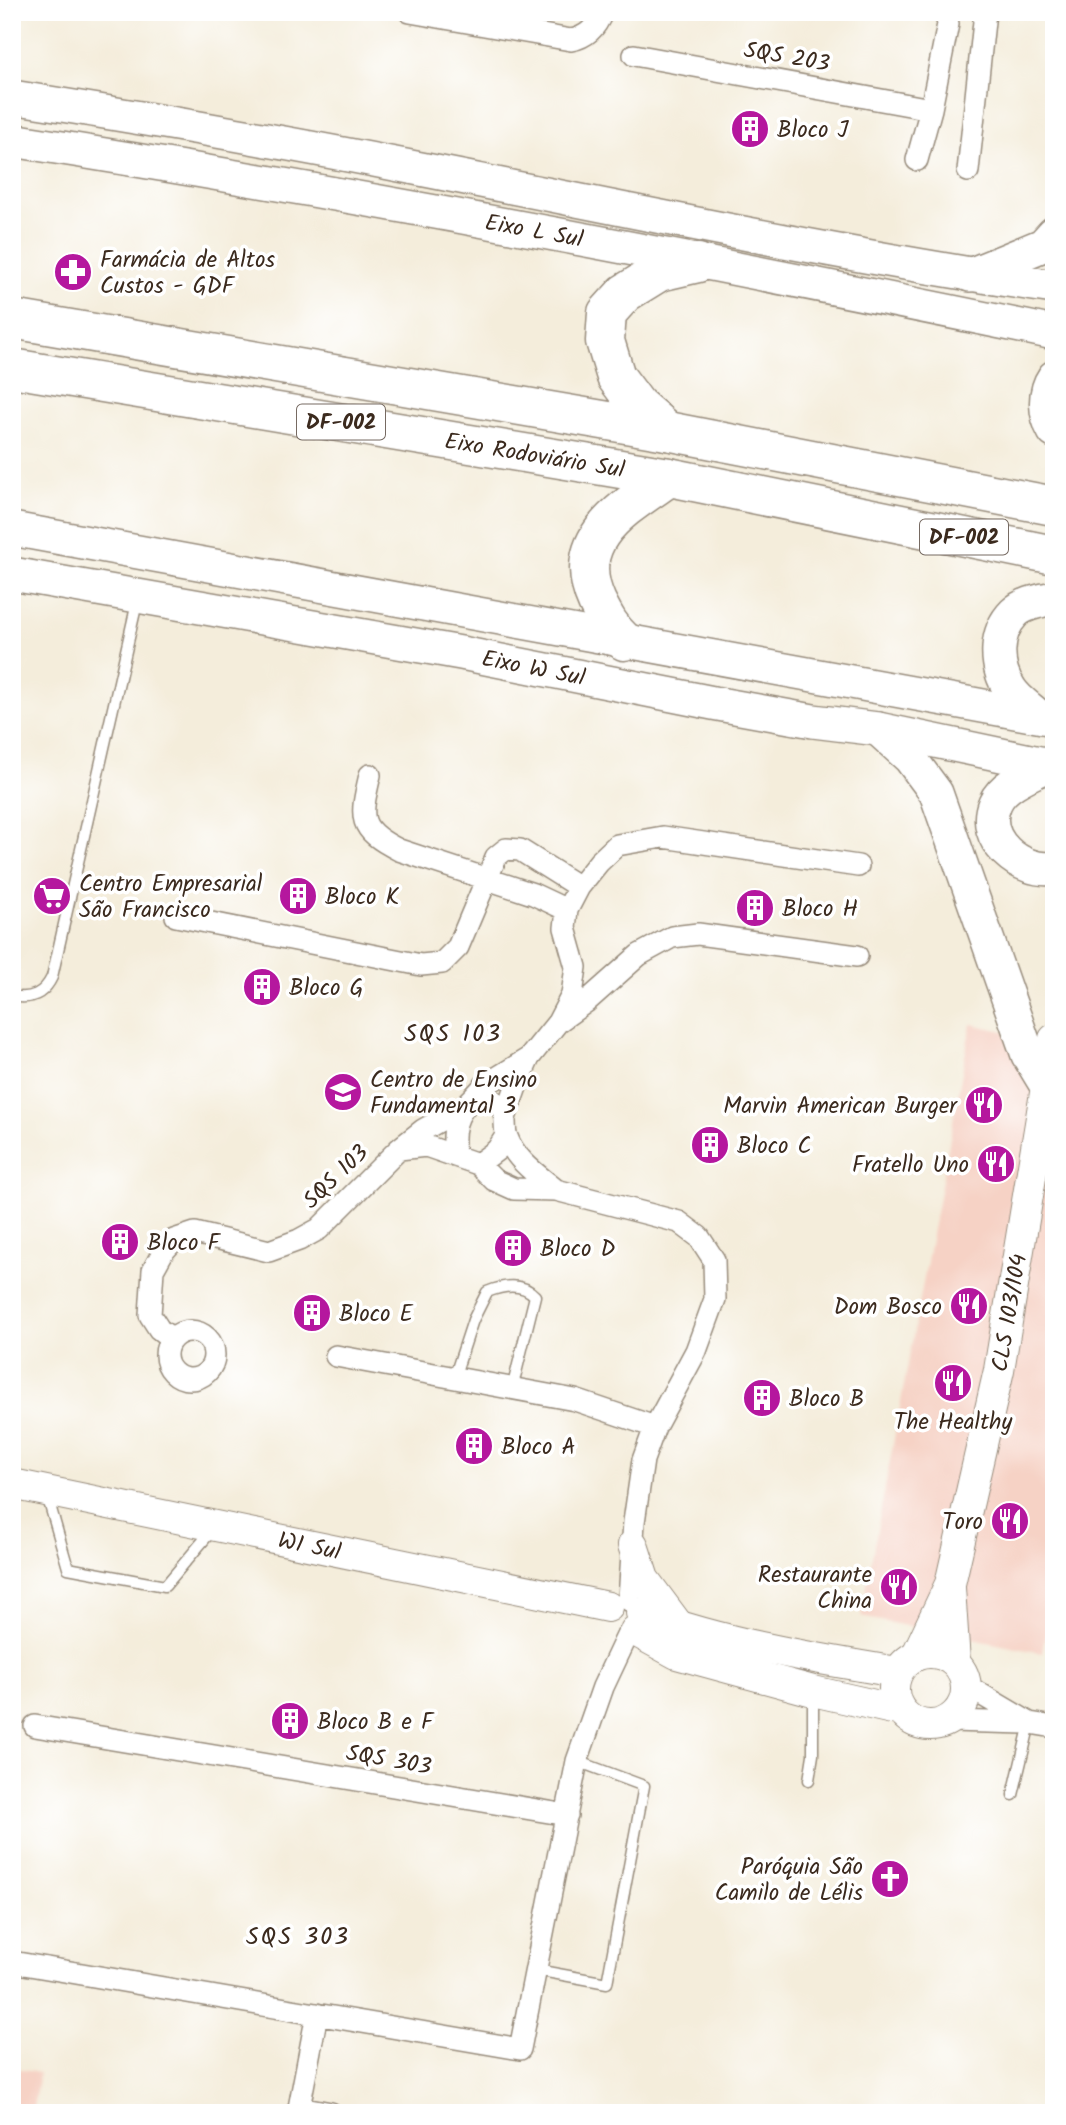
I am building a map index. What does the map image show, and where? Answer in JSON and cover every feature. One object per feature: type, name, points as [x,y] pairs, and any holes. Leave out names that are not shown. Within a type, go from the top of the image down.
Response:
[{"type":"highway","points":[[667,430],[637,405],[616,377],[605,341],[607,313],[625,293],[659,272],[698,263]]},
{"type":"highway","name":"Eixo Rodoviário Sul","points":[[12,319],[667,430],[1054,506]]},
{"type":"highway","name":"Eixo Rodoviário Sul","points":[[12,368],[669,477],[1054,555]]},
{"type":"highway","points":[[624,641],[609,628],[593,592],[589,565],[595,538],[618,513],[669,477]]},
{"type":"main road","name":"Eixo L Sul","points":[[12,97],[225,132],[720,229],[970,275],[1054,287]]},
{"type":"main road","name":"Eixo L Sul","points":[[12,140],[245,177],[1054,333]]},
{"type":"main road","points":[[970,275],[1043,245],[1054,233]]},
{"type":"main road","points":[[1054,377],[1046,402],[1048,421],[1054,430]]},
{"type":"main road","name":"Eixo W Sul","points":[[12,529],[1045,717]]},
{"type":"main road","name":"Eixo W Sul","points":[[12,574],[461,653],[726,706],[878,729],[1051,766]]},
{"type":"main road","points":[[1045,717],[1010,690],[1000,670],[998,649],[1004,628],[1014,612],[1032,603],[1054,598]]},
{"type":"main road","points":[[878,729],[910,758],[936,793],[1028,1055],[1049,1078]]},
{"type":"main road","points":[[1051,766],[1020,779],[1005,790],[994,804],[991,822],[997,841],[1013,859],[1042,870],[1054,867]]},
{"type":"street","points":[[410,12],[571,40],[582,38],[593,29],[602,12]]},
{"type":"street","points":[[917,160],[931,109],[947,24],[945,12]]},
{"type":"street","points":[[968,171],[985,12]]},
{"type":"street","name":"SQS 203","points":[[634,55],[931,109]]},
{"type":"street","points":[[370,775],[362,808],[366,828],[382,842],[533,894],[567,910],[579,887],[617,845],[663,837],[858,866]]},
{"type":"street","points":[[176,916],[421,965],[442,963],[458,947],[496,857],[506,849],[520,850],[579,887]]},
{"type":"street","name":"SQS 103","points":[[478,1164],[497,1150],[517,1084],[529,1058],[558,1022],[572,995],[576,967],[565,928],[567,910]]},
{"type":"street","name":"SQS 103","points":[[558,1022],[586,1002],[639,955],[672,937],[698,934],[857,956]]},
{"type":"street","points":[[576,967],[612,979]]},
{"type":"street","name":"CLS 103/104","points":[[907,1663],[950,1584],[999,1370],[1054,1039]]},
{"type":"street","name":"SQS 103","points":[[172,1339],[159,1329],[149,1315],[153,1270],[163,1252],[174,1240],[195,1233],[269,1251],[299,1240],[319,1229],[399,1149],[423,1130],[468,1103],[485,1085],[529,1058]]},
{"type":"street","name":"SQS 103","points":[[468,1103],[489,1099],[501,1106],[506,1127],[523,1163],[556,1190]]},
{"type":"street","points":[[455,1156],[453,1133],[468,1103]]},
{"type":"street","name":"SQS 103","points":[[399,1149],[426,1146],[478,1164],[494,1180],[514,1189],[556,1190],[679,1222],[699,1237],[714,1260],[715,1299],[696,1351],[655,1427],[643,1460],[634,1545],[621,1617]]},
{"type":"street","points":[[335,1356],[575,1400],[655,1427]]},
{"type":"street","name":"W1 Sul","points":[[12,1485],[49,1500],[679,1627],[815,1658],[907,1663]]},
{"type":"street","name":"W1 Sul","points":[[12,1501],[49,1500]]},
{"type":"street","points":[[634,1545],[644,1579],[679,1627]]},
{"type":"street","name":"CLS 103/104","points":[[950,1584],[961,1674]]},
{"type":"street","points":[[12,1962],[520,2049],[577,1761],[603,1687],[621,1617]]},
{"type":"street","name":"W1 Sul","points":[[621,1617],[677,1654],[813,1692],[901,1711]]},
{"type":"street","points":[[1030,1723],[961,1674],[944,1655],[931,1652],[907,1663],[894,1685],[895,1699],[901,1711],[911,1720],[923,1725],[937,1725],[949,1721],[1030,1723],[1054,1727]]},
{"type":"street","points":[[949,1721],[959,1712],[965,1700],[961,1674]]},
{"type":"street","name":"SQS 303","points":[[36,1726],[567,1815]]},
{"type":"street","points":[[317,2014],[299,2110],[331,2113]]},
{"type":"lane","points":[[12,996],[21,998],[36,995],[46,990],[52,977],[139,595]]},
{"type":"lane","points":[[454,1378],[473,1320],[487,1292],[498,1287],[517,1286],[530,1290],[534,1296],[534,1304],[512,1390]]},
{"type":"lane","points":[[49,1500],[68,1568],[165,1586],[209,1533]]},
{"type":"lane","points":[[809,1780],[813,1755],[813,1692]]},
{"type":"lane","points":[[1013,1796],[1030,1723]]},
{"type":"lane","points":[[536,1970],[607,1983],[644,1786],[577,1761]]},
{"type":"shaded area","points":[[971,1024],[1054,1042],[1054,1587],[1042,1653],[861,1617]]},
{"type":"shaded area","points":[[12,2068],[39,2073],[32,2113],[12,2113]]},
{"type":"place","name":"Bloco J","points":[[750,129]]},
{"type":"place","name":"Farmácia de Altos Custos - GDF","points":[[73,272]]},
{"type":"place","name":"Centro Empresarial São Francisco","points":[[52,896]]},
{"type":"place","name":"Bloco K","points":[[298,896]]},
{"type":"place","name":"Bloco H","points":[[755,908]]},
{"type":"place","name":"Bloco G","points":[[262,987]]},
{"type":"place","name":"Centro de Ensino Fundamental 3","points":[[343,1092]]},
{"type":"place","name":"Marvin American Burger","points":[[984,1105]]},
{"type":"place","name":"Bloco C","points":[[710,1145]]},
{"type":"place","name":"Fratello Uno","points":[[996,1164]]},
{"type":"place","name":"Bloco F","points":[[120,1242]]},
{"type":"place","name":"Bloco D","points":[[513,1248]]},
{"type":"place","name":"Dom Bosco","points":[[969,1306]]},
{"type":"place","name":"Bloco E","points":[[312,1313]]},
{"type":"place","name":"The Healthy","points":[[953,1383]]},
{"type":"place","name":"Bloco B","points":[[762,1398]]},
{"type":"place","name":"Bloco A","points":[[474,1446]]},
{"type":"place","name":"Toro","points":[[1010,1521]]},
{"type":"place","name":"Restaurante China","points":[[899,1587]]},
{"type":"place","name":"Bloco B e F","points":[[290,1721]]},
{"type":"place","name":"Paróquia São Camilo de Lélis","points":[[890,1879]]},
{"type":"district","name":"SQS 103","points":[[453,1033]]},
{"type":"district","name":"SQS 303","points":[[298,1936]]}]
